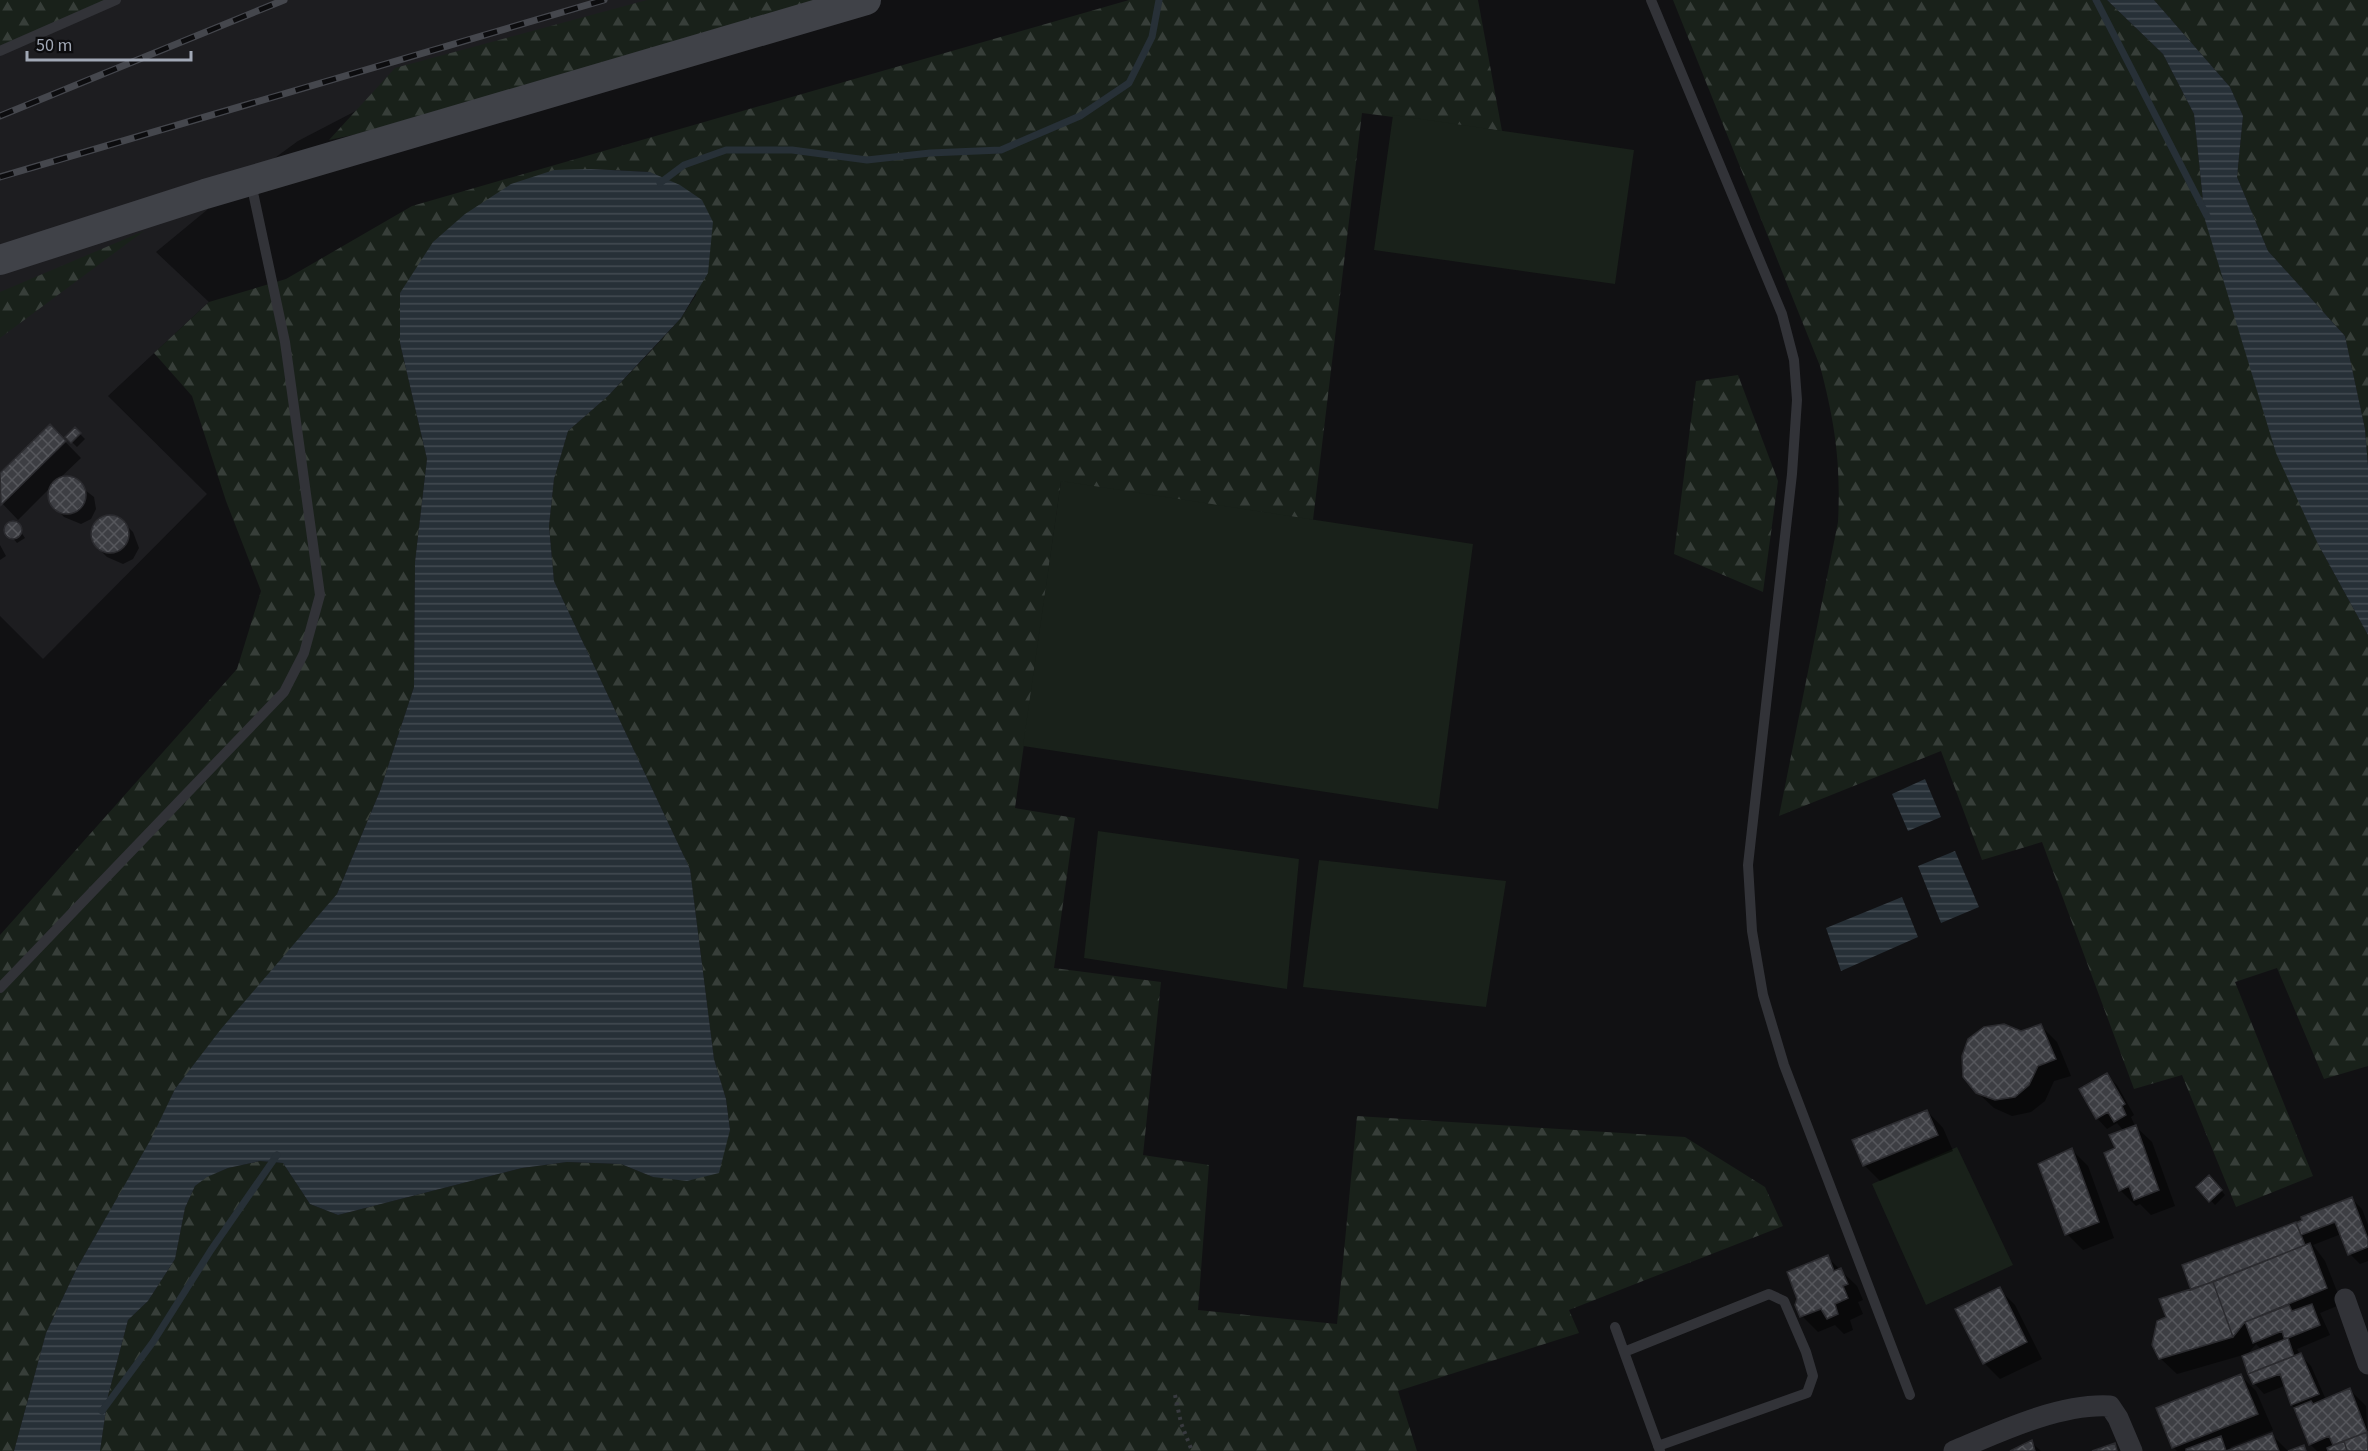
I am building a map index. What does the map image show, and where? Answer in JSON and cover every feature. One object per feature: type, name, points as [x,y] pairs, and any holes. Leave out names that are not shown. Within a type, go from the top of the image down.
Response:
[{"type":"street","points":[[0,260],[251,180],[866,0]]},
{"type":"street","points":[[2345,1299],[2368,1364]]},
{"type":"street","points":[[1954,1451],[2057,1413],[2079,1407],[2110,1406],[2118,1418],[2132,1451]]},
{"type":"lane","points":[[0,51],[116,0]]},
{"type":"lane","points":[[1651,0],[1782,314],[1794,360],[1797,400],[1792,474],[1748,865],[1752,931],[1763,995],[1784,1065],[1910,1395]]},
{"type":"lane","points":[[0,988],[284,692],[304,653],[320,595],[285,342],[251,180]]},
{"type":"lane","points":[[1614,1327],[1659,1448],[1807,1393],[1813,1376],[1806,1352],[1784,1301],[1769,1294],[1624,1352]]},
{"type":"path","points":[[1175,1395],[1181,1423],[1192,1451]]},
{"type":"shaded area","points":[[111,0],[713,0],[373,102],[298,141],[230,191],[156,252],[209,302],[108,396],[207,494],[43,659],[0,616],[0,47]]},
{"type":"shaded area","points":[[2107,0],[2154,0],[2230,87],[2243,116],[2237,177],[2268,251],[2345,336],[2365,429],[2368,466],[2368,635],[2318,544],[2276,453],[2205,220],[2194,114],[2163,54]]},
{"type":"shaded area","points":[[554,170],[650,172],[680,185],[702,200],[713,222],[708,273],[681,318],[608,396],[568,431],[554,479],[549,526],[554,581],[690,869],[714,1059],[726,1099],[730,1130],[719,1173],[687,1181],[653,1177],[621,1164],[567,1162],[522,1168],[338,1215],[310,1204],[283,1163],[260,1161],[228,1168],[207,1177],[195,1186],[185,1208],[175,1259],[148,1301],[128,1320],[108,1396],[100,1451],[14,1451],[46,1333],[77,1268],[151,1139],[175,1089],[221,1029],[337,894],[380,791],[414,687],[415,562],[427,459],[400,343],[400,293],[433,242],[465,214],[511,184]]},
{"type":"shaded area","points":[[1925,779],[1941,817],[1908,831],[1892,794]]},
{"type":"shaded area","points":[[1955,851],[1979,907],[1941,923],[1918,866]]},
{"type":"shaded area","points":[[1902,897],[1918,937],[1841,971],[1826,928]]},
{"type":"green space","points":[[0,0],[111,0],[0,47]]},
{"type":"green space","points":[[647,0],[841,0],[386,128],[329,140],[395,68]]},
{"type":"green space","points":[[1129,0],[1478,0],[1502,131],[1362,113],[1313,520],[1061,482],[1015,808],[1075,818],[1054,968],[1161,982],[1143,1155],[1209,1165],[1198,1310],[1337,1324],[1357,1116],[1685,1137],[1765,1187],[1783,1226],[1569,1310],[1579,1333],[1398,1391],[1417,1451],[100,1451],[108,1396],[128,1320],[148,1301],[175,1259],[185,1208],[195,1186],[206,1177],[228,1168],[260,1161],[283,1163],[310,1204],[338,1215],[522,1168],[567,1162],[621,1164],[653,1177],[730,1130],[726,1099],[714,1059],[690,869],[554,581],[549,526],[554,479],[568,431],[608,396],[651,351],[681,318],[696,295],[650,172],[591,169],[400,293],[400,343],[427,459],[415,562],[414,687],[380,791],[337,894],[175,1089],[152,1139],[77,1268],[46,1333],[14,1451],[0,1451],[0,935],[237,669],[261,591],[226,501],[192,396],[154,353],[209,302],[286,279],[412,206]]},
{"type":"green space","points":[[1673,0],[2107,0],[2163,54],[2194,114],[2205,220],[2318,544],[2368,635],[2368,1066],[2324,1079],[2277,968],[2235,982],[2313,1176],[2236,1207],[2182,1075],[2134,1089],[2042,842],[1982,860],[1941,751],[1779,816],[1838,522],[1839,481],[1836,443],[1820,366]]},
{"type":"green space","points":[[2154,0],[2368,0],[2368,466],[2365,429],[2345,336],[2268,251],[2237,177],[2243,116],[2230,87]]},
{"type":"green space","points":[[1393,115],[1634,150],[1615,284],[1374,250]]},
{"type":"green space","points":[[144,231],[0,338],[0,292]]},
{"type":"green space","points":[[1738,375],[1778,481],[1763,592],[1674,554],[1696,381]]},
{"type":"green space","points":[[1061,481],[1473,544],[1438,809],[1023,746]]},
{"type":"green space","points":[[1098,831],[1299,859],[1287,989],[1084,958]]},
{"type":"green space","points":[[1319,860],[1506,881],[1486,1007],[1303,987]]},
{"type":"green space","points":[[1957,1147],[2013,1265],[1926,1305],[1872,1184]]},
{"type":"building","points":[[50,424],[66,441],[1,505],[0,473]]},
{"type":"building","points":[[75,427],[81,433],[71,443],[65,437]]},
{"type":"building","points":[[67,476],[74,477],[80,482],[85,488],[85,502],[80,508],[74,513],[67,514],[60,513],[54,508],[49,502],[48,495],[49,488],[54,482],[60,477]]},
{"type":"building","points":[[110,515],[117,516],[123,521],[128,527],[128,541],[123,547],[117,552],[110,553],[103,552],[97,547],[92,541],[91,534],[92,527],[97,521],[103,516]]},
{"type":"building","points":[[13,521],[19,524],[22,530],[19,536],[13,539],[7,536],[4,530],[7,524]]},
{"type":"building","points":[[2004,1024],[2021,1031],[2041,1024],[2056,1059],[2038,1066],[2029,1085],[2015,1097],[1995,1100],[1976,1093],[1963,1077],[1962,1056],[1968,1039],[1984,1027]]},
{"type":"building","points":[[2107,1073],[2125,1104],[2122,1106],[2126,1115],[2114,1122],[2108,1112],[2096,1119],[2079,1089]]},
{"type":"building","points":[[1927,1110],[1938,1135],[1863,1166],[1852,1140]]},
{"type":"building","points":[[2136,1125],[2159,1190],[2134,1200],[2129,1186],[2119,1191],[2104,1153],[2115,1148],[2109,1135]]},
{"type":"building","points":[[2072,1148],[2099,1222],[2065,1235],[2038,1164]]},
{"type":"building","points":[[2209,1175],[2222,1190],[2209,1202],[2196,1187]]},
{"type":"building","points":[[2352,1197],[2368,1239],[2368,1247],[2348,1255],[2335,1222],[2301,1235],[2296,1223],[2302,1220],[2301,1217]]},
{"type":"building","points":[[2296,1222],[2305,1245],[2191,1290],[2182,1265]]},
{"type":"building","points":[[2310,1243],[2327,1288],[2245,1322],[2233,1337],[2213,1282]]},
{"type":"building","points":[[1828,1255],[1834,1271],[1841,1268],[1848,1284],[1843,1286],[1848,1298],[1835,1304],[1838,1314],[1827,1319],[1821,1309],[1800,1317],[1795,1305],[1797,1299],[1787,1272]]},
{"type":"building","points":[[2213,1282],[2233,1337],[2159,1359],[2152,1345],[2157,1321],[2166,1317],[2159,1299]]},
{"type":"building","points":[[2000,1287],[2027,1342],[1983,1364],[1955,1309]]},
{"type":"building","points":[[2312,1304],[2320,1325],[2288,1338],[2284,1338],[2282,1331],[2253,1343],[2245,1322],[2289,1305],[2292,1311]]},
{"type":"building","points":[[2288,1338],[2294,1356],[2248,1374],[2242,1356]]},
{"type":"building","points":[[2301,1353],[2319,1394],[2291,1405],[2280,1374],[2253,1384],[2248,1374]]},
{"type":"building","points":[[2241,1374],[2258,1414],[2172,1448],[2156,1408]]},
{"type":"building","points":[[2350,1388],[2367,1432],[2333,1445],[2329,1436],[2309,1445],[2294,1408],[2311,1401],[2313,1404]]},
{"type":"building","points":[[2367,1432],[2368,1451],[2347,1451],[2344,1441]]},
{"type":"building","points":[[2272,1433],[2279,1451],[2226,1451]]},
{"type":"building","points":[[2221,1436],[2226,1451],[2186,1451],[2186,1449]]},
{"type":"building","points":[[2032,1440],[2035,1451],[2010,1451]]},
{"type":"building","points":[[2344,1441],[2347,1451],[2328,1451],[2327,1448]]},
{"type":"building","points":[[2115,1443],[2117,1451],[2092,1451]]},
{"type":"building","points":[[2304,1445],[2306,1451],[2288,1451]]},
{"type":"waterway","points":[[660,183],[684,165],[726,150],[792,150],[867,160],[930,153],[1001,150],[1080,116],[1129,83],[1152,37],[1159,0]]},
{"type":"waterway","points":[[2096,0],[2207,216]]},
{"type":"waterway","points":[[102,1411],[153,1342],[211,1250],[277,1155]]},
{"type":"railway","points":[[0,116],[284,0]]},
{"type":"railway","points":[[0,177],[604,0]]}]
